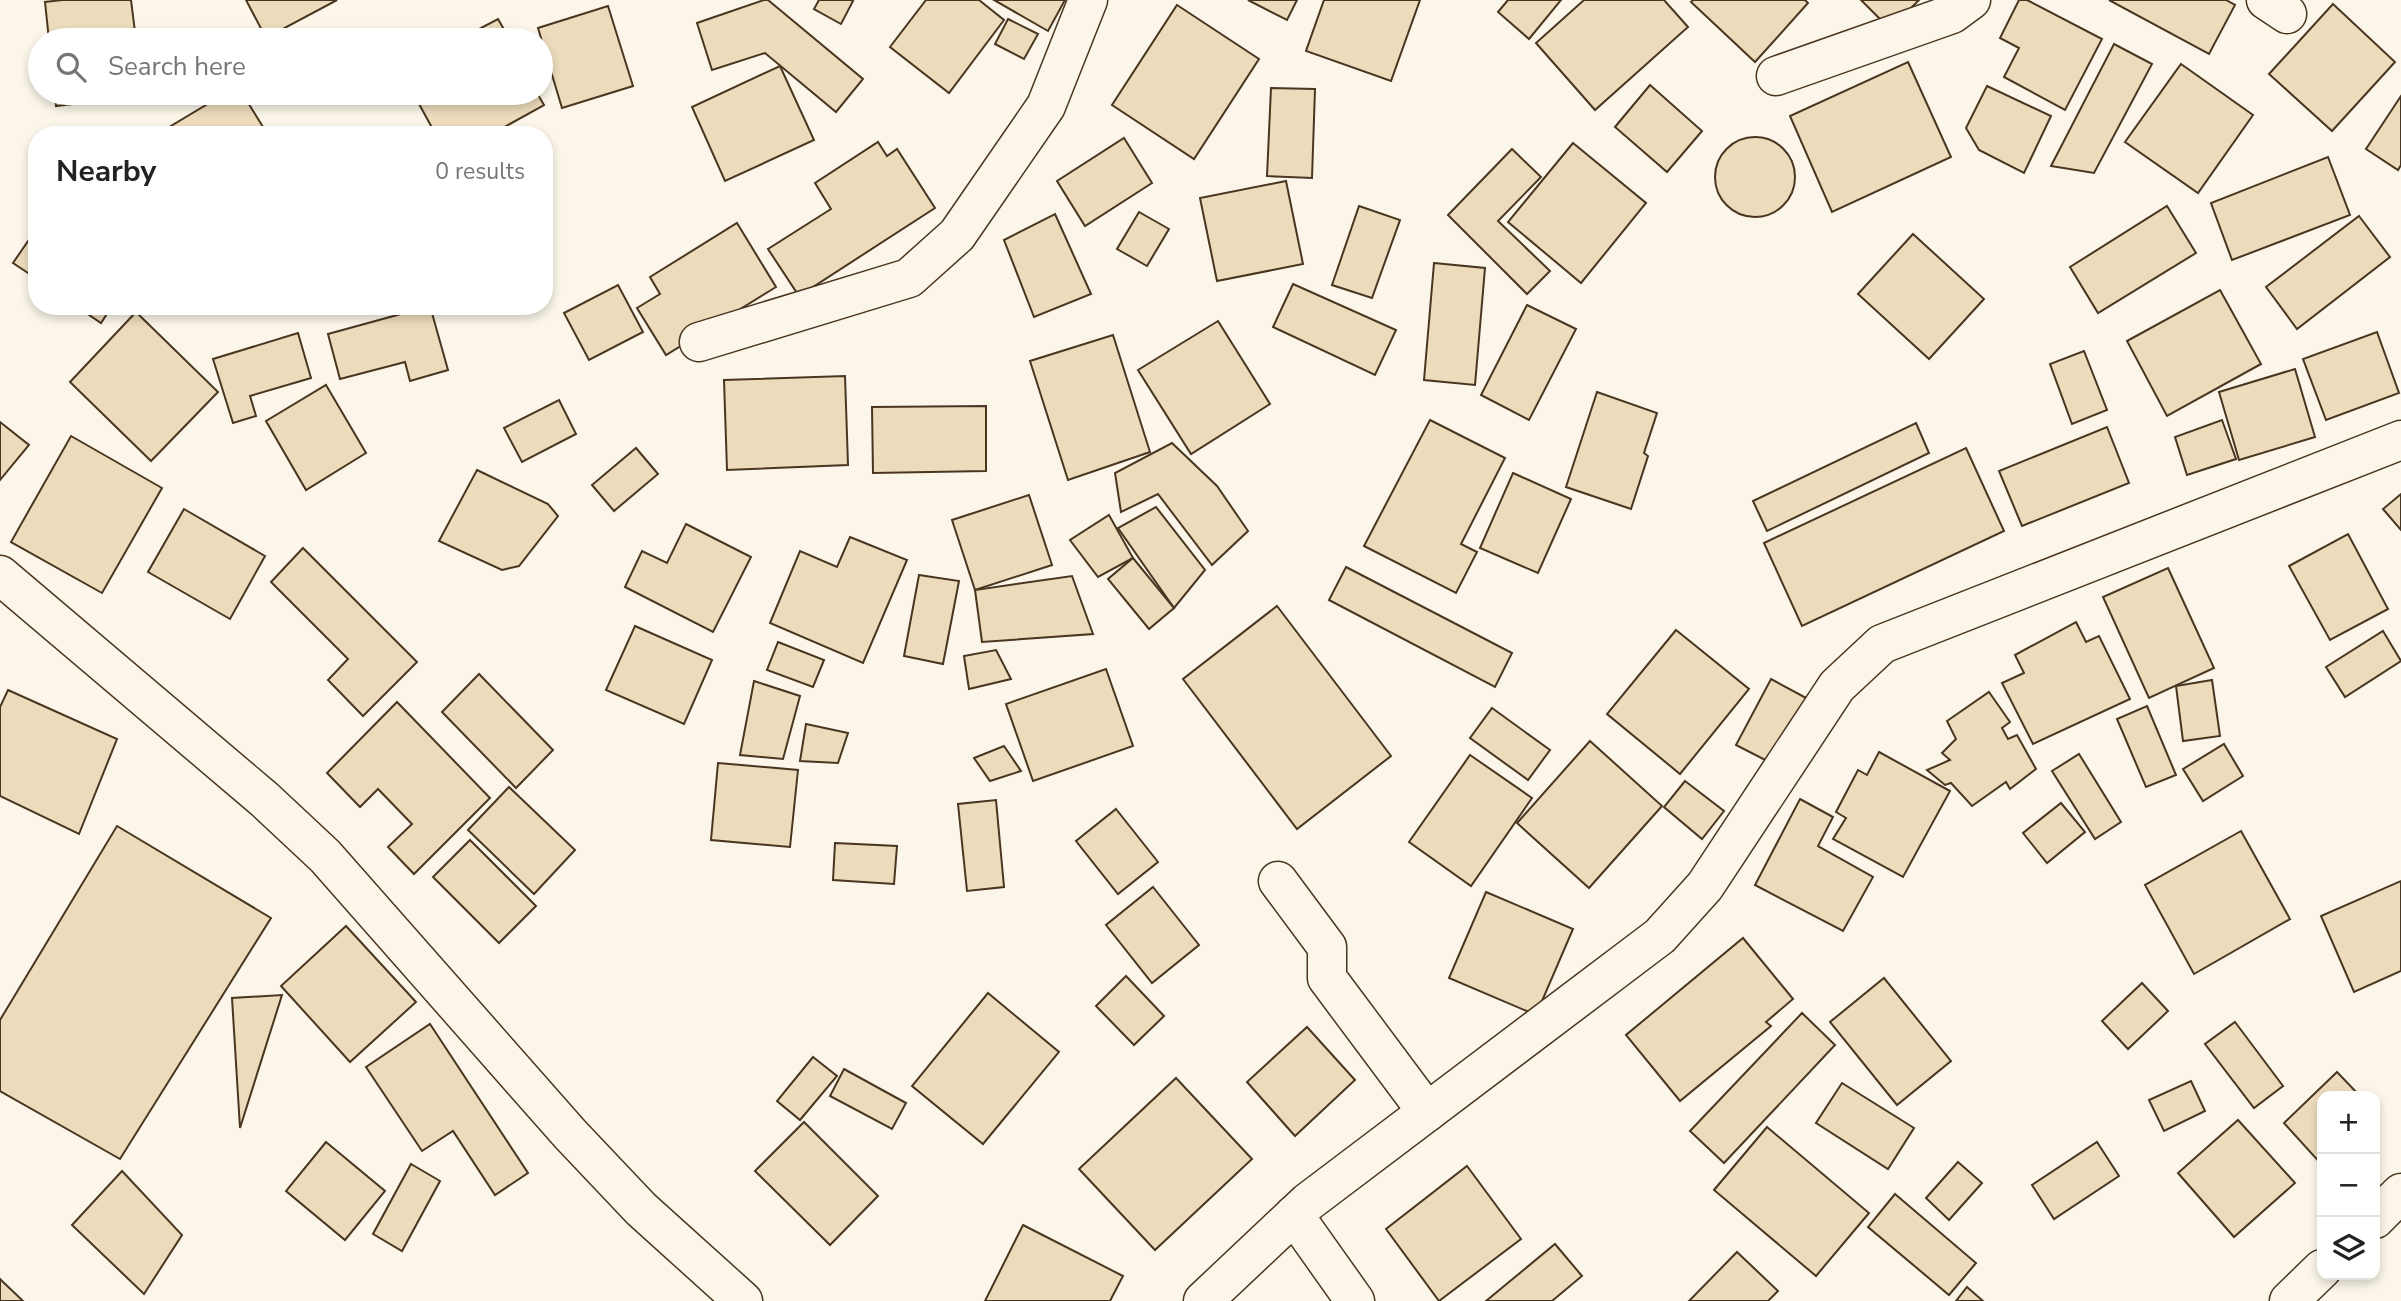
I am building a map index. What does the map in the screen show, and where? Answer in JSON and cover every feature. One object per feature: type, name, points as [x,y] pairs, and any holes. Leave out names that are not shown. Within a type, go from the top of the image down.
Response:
[{"type":"street","points":[[699,342],[909,278],[957,235],[1046,106],[1088,0]]},
{"type":"street","points":[[1776,76],[1952,14],[1971,0]]},
{"type":"street","points":[[1203,1301],[1294,1215],[1660,936],[1705,886],[1837,685],[1882,644],[2401,440]]},
{"type":"street","points":[[0,575],[264,799],[325,856],[569,1134],[641,1209],[743,1301]]},
{"type":"street","points":[[1278,881],[1327,947],[1327,978],[1427,1112]]},
{"type":"street","points":[[2377,1217],[2401,1193]]},
{"type":"street","points":[[1294,1215],[1355,1301]]},
{"type":"street","points":[[2289,1301],[2317,1274]]},
{"type":"building","points":[[131,0],[134,28],[48,28],[45,2]]},
{"type":"building","points":[[246,0],[337,0],[285,28],[261,28]]},
{"type":"building","points":[[768,0],[863,79],[836,112],[765,53],[712,70],[697,23]]},
{"type":"building","points":[[819,0],[853,1],[841,24],[814,9]]},
{"type":"building","points":[[926,0],[979,0],[1004,20],[949,93],[890,47]]},
{"type":"building","points":[[994,0],[1065,0],[1048,31]]},
{"type":"building","points":[[1248,0],[1297,0],[1287,20]]},
{"type":"building","points":[[1324,0],[1420,0],[1391,81],[1306,51]]},
{"type":"building","points":[[1508,0],[1561,0],[1529,39],[1498,12]]},
{"type":"building","points":[[1584,0],[1664,0],[1688,27],[1595,110],[1536,43]]},
{"type":"building","points":[[1805,0],[1808,3],[1755,62],[1691,2]]},
{"type":"building","points":[[1861,0],[1919,0],[1890,29]]},
{"type":"building","points":[[2019,0],[2027,0],[2102,39],[2065,110],[2004,77],[2019,48],[2000,38]]},
{"type":"building","points":[[2109,0],[2226,0],[2235,5],[2209,54]]},
{"type":"building","points":[[2333,4],[2395,62],[2332,131],[2269,74]]},
{"type":"building","points":[[1177,5],[1259,59],[1194,159],[1112,105]]},
{"type":"building","points":[[608,6],[633,86],[562,108],[553,78],[553,28],[538,28]]},
{"type":"building","points":[[498,19],[503,28],[481,28]]},
{"type":"building","points":[[1008,19],[1038,34],[1024,59],[995,44]]},
{"type":"building","points":[[2114,44],[2152,64],[2094,173],[2051,166]]},
{"type":"building","points":[[1908,62],[1951,157],[1832,212],[1790,116]]},
{"type":"building","points":[[2181,64],[2253,115],[2198,193],[2125,142]]},
{"type":"building","points":[[780,66],[814,140],[725,181],[692,107]]},
{"type":"building","points":[[1650,85],[1702,131],[1667,172],[1615,127]]},
{"type":"building","points":[[1987,86],[2051,116],[2024,173],[1979,150],[1966,128]]},
{"type":"building","points":[[1271,88],[1315,89],[1312,178],[1267,176]]},
{"type":"building","points":[[2401,96],[2401,165],[2398,170],[2366,149]]},
{"type":"building","points":[[206,105],[249,105],[262,126],[171,126]]},
{"type":"building","points":[[420,105],[544,105],[506,126],[431,126]]},
{"type":"building","points":[[1755,137],[1770,140],[1783,149],[1792,162],[1795,177],[1792,192],[1783,205],[1770,214],[1755,217],[1740,214],[1727,205],[1718,192],[1715,177],[1718,162],[1727,149],[1740,140]]},
{"type":"building","points":[[1124,138],[1152,183],[1085,226],[1057,181]]},
{"type":"building","points":[[878,142],[887,156],[897,149],[935,208],[799,296],[768,249],[831,209],[815,183]]},
{"type":"building","points":[[1573,143],[1646,203],[1581,283],[1508,222]]},
{"type":"building","points":[[1512,149],[1541,177],[1498,221],[1550,271],[1527,294],[1448,215]]},
{"type":"building","points":[[2328,157],[2350,215],[2232,260],[2211,203]]},
{"type":"building","points":[[1286,181],[1303,264],[1217,281],[1200,198]]},
{"type":"building","points":[[1359,206],[1400,220],[1372,298],[1332,285]]},
{"type":"building","points":[[2167,206],[2196,253],[2098,313],[2070,267]]},
{"type":"building","points":[[1139,212],[1169,229],[1147,266],[1117,249]]},
{"type":"building","points":[[1055,214],[1091,294],[1034,317],[1004,240]]},
{"type":"building","points":[[2359,216],[2390,257],[2297,329],[2266,287]]},
{"type":"building","points":[[737,223],[776,287],[666,355],[637,308],[660,294],[650,277]]},
{"type":"building","points":[[1913,234],[1984,299],[1929,359],[1858,294]]},
{"type":"building","points":[[28,241],[28,273],[13,263]]},
{"type":"building","points":[[1434,263],[1485,268],[1475,385],[1424,380]]},
{"type":"building","points":[[1293,284],[1396,330],[1375,375],[1273,327]]},
{"type":"building","points":[[618,285],[643,332],[589,360],[564,313]]},
{"type":"building","points":[[2220,290],[2261,364],[2167,416],[2127,341]]},
{"type":"building","points":[[1527,305],[1576,329],[1529,420],[1481,395]]},
{"type":"building","points":[[89,315],[106,315],[101,323]]},
{"type":"building","points":[[133,315],[139,315],[218,392],[151,461],[70,382]]},
{"type":"building","points":[[397,315],[433,315],[448,370],[410,381],[405,362],[340,379],[328,334]]},
{"type":"building","points":[[1218,321],[1270,404],[1191,454],[1138,370]]},
{"type":"building","points":[[2377,332],[2399,393],[2326,420],[2303,359]]},
{"type":"building","points":[[298,333],[311,378],[250,396],[256,416],[233,423],[213,359]]},
{"type":"building","points":[[1113,335],[1150,452],[1068,480],[1030,361]]},
{"type":"building","points":[[2084,351],[2107,410],[2072,424],[2050,364]]},
{"type":"building","points":[[2295,369],[2315,437],[2239,460],[2219,392]]},
{"type":"building","points":[[845,376],[848,465],[727,470],[724,380]]},
{"type":"building","points":[[326,385],[366,453],[306,490],[266,421]]},
{"type":"building","points":[[1597,392],[1657,413],[1644,453],[1648,456],[1631,509],[1566,487]]},
{"type":"building","points":[[559,400],[576,434],[522,462],[504,428]]},
{"type":"building","points":[[986,406],[986,471],[873,473],[872,407]]},
{"type":"building","points":[[1430,420],[1505,458],[1461,544],[1477,552],[1456,593],[1364,546]]},
{"type":"building","points":[[2222,420],[2236,459],[2187,475],[2175,437]]},
{"type":"building","points":[[0,422],[29,445],[0,480]]},
{"type":"building","points":[[1916,423],[1929,453],[1767,531],[1753,501]]},
{"type":"building","points":[[2107,427],[2129,483],[2022,526],[1999,471]]},
{"type":"building","points":[[71,436],[162,488],[102,593],[11,542]]},
{"type":"building","points":[[1172,443],[1217,486],[1248,531],[1212,565],[1158,494],[1121,512],[1115,473]]},
{"type":"building","points":[[636,448],[658,474],[614,511],[592,485]]},
{"type":"building","points":[[1966,448],[2004,531],[1802,626],[1764,543]]},
{"type":"building","points":[[477,470],[548,504],[558,516],[519,566],[502,570],[439,541]]},
{"type":"building","points":[[1513,473],[1571,499],[1538,573],[1480,548]]},
{"type":"building","points":[[2401,494],[2401,530],[2383,509]]},
{"type":"building","points":[[1029,495],[1052,565],[975,590],[952,520]]},
{"type":"building","points":[[1156,507],[1205,570],[1174,608],[1118,528]]},
{"type":"building","points":[[184,509],[265,556],[230,619],[148,572]]},
{"type":"building","points":[[1109,515],[1133,558],[1098,577],[1070,540]]},
{"type":"building","points":[[686,524],[751,557],[713,632],[625,587],[642,551],[667,563]]},
{"type":"building","points":[[2348,534],[2388,609],[2330,640],[2289,566]]},
{"type":"building","points":[[850,537],[907,560],[863,663],[770,623],[800,551],[837,567]]},
{"type":"building","points":[[303,548],[417,662],[363,716],[328,680],[348,659],[271,582]]},
{"type":"building","points":[[1133,558],[1174,608],[1149,629],[1108,579]]},
{"type":"building","points":[[1346,567],[1512,653],[1495,687],[1329,600]]},
{"type":"building","points":[[2168,568],[2214,668],[2149,698],[2103,597]]},
{"type":"building","points":[[919,575],[959,581],[943,664],[904,656]]},
{"type":"building","points":[[1072,576],[1093,634],[982,642],[975,590]]},
{"type":"building","points":[[1277,606],[1391,756],[1297,829],[1183,679]]},
{"type":"building","points":[[2076,622],[2086,642],[2099,636],[2130,699],[2033,744],[2002,683],[2024,673],[2015,655]]},
{"type":"building","points":[[635,626],[712,660],[684,724],[606,690]]},
{"type":"building","points":[[1676,630],[1749,689],[1680,774],[1607,714]]},
{"type":"building","points":[[2383,631],[2401,661],[2345,697],[2326,667]]},
{"type":"building","points":[[778,642],[824,660],[813,687],[767,670]]},
{"type":"building","points":[[996,650],[1011,679],[969,689],[964,656]]},
{"type":"building","points":[[1106,669],[1133,746],[1033,781],[1006,704]]},
{"type":"building","points":[[479,674],[553,750],[516,788],[442,712]]},
{"type":"building","points":[[1771,679],[1808,699],[1773,764],[1736,745]]},
{"type":"building","points":[[2212,680],[2220,736],[2183,741],[2176,686]]},
{"type":"building","points":[[754,681],[800,696],[783,759],[740,755]]},
{"type":"building","points":[[8,690],[117,739],[79,834],[0,796],[0,707]]},
{"type":"building","points":[[1989,692],[2010,722],[2002,728],[2008,739],[2017,735],[2036,769],[2010,789],[2006,782],[1972,806],[1951,783],[1945,785],[1927,770],[1950,760],[1942,753],[1956,739],[1947,721]]},
{"type":"building","points":[[397,702],[490,798],[414,874],[388,847],[412,824],[378,789],[360,807],[327,773]]},
{"type":"building","points":[[2147,706],[2176,775],[2146,787],[2117,719]]},
{"type":"building","points":[[1492,708],[1550,750],[1528,780],[1470,738]]},
{"type":"building","points":[[806,724],[848,733],[838,763],[800,761]]},
{"type":"building","points":[[1590,741],[1662,806],[1589,888],[1517,823]]},
{"type":"building","points":[[2224,744],[2243,776],[2203,801],[2183,769]]},
{"type":"building","points":[[1004,746],[1021,771],[990,781],[974,758]]},
{"type":"building","points":[[1879,752],[1950,791],[1903,877],[1833,839],[1846,818],[1836,812],[1858,770],[1867,775]]},
{"type":"building","points":[[2079,754],[2121,822],[2095,839],[2052,771]]},
{"type":"building","points":[[1470,755],[1532,798],[1471,886],[1409,842]]},
{"type":"building","points":[[718,763],[798,770],[790,847],[711,840]]},
{"type":"building","points":[[1685,781],[1724,811],[1702,839],[1664,807]]},
{"type":"building","points":[[509,787],[575,850],[534,894],[468,830]]},
{"type":"building","points":[[1800,799],[1833,817],[1818,846],[1873,877],[1843,931],[1755,885]]},
{"type":"building","points":[[996,800],[1004,887],[967,891],[958,804]]},
{"type":"building","points":[[2061,803],[2085,832],[2047,863],[2023,833]]},
{"type":"building","points":[[1116,809],[1158,862],[1118,894],[1076,841]]},
{"type":"building","points":[[117,826],[271,918],[120,1159],[0,1091],[0,1020]]},
{"type":"building","points":[[2241,831],[2290,919],[2194,974],[2145,885]]},
{"type":"building","points":[[470,840],[536,906],[499,943],[433,877]]},
{"type":"building","points":[[835,843],[897,846],[894,884],[833,880]]},
{"type":"building","points":[[2401,881],[2401,971],[2354,992],[2321,916]]},
{"type":"building","points":[[1153,887],[1199,945],[1152,983],[1106,925]]},
{"type":"building","points":[[1486,892],[1573,929],[1536,1015],[1449,978]]},
{"type":"building","points":[[346,926],[416,1002],[350,1062],[281,986]]},
{"type":"building","points":[[1743,938],[1793,999],[1766,1022],[1771,1026],[1680,1101],[1626,1035]]},
{"type":"building","points":[[1126,976],[1164,1016],[1134,1045],[1096,1006]]},
{"type":"building","points":[[1884,978],[1951,1061],[1897,1105],[1830,1022]]},
{"type":"building","points":[[2142,983],[2168,1011],[2128,1049],[2102,1021]]},
{"type":"building","points":[[988,993],[1059,1052],[983,1144],[912,1086]]},
{"type":"building","points":[[282,995],[240,1128],[232,998]]},
{"type":"building","points":[[1802,1013],[1835,1045],[1724,1163],[1690,1131]]},
{"type":"building","points":[[2235,1022],[2283,1086],[2254,1108],[2205,1044]]},
{"type":"building","points":[[430,1024],[528,1173],[495,1195],[453,1131],[422,1151],[366,1067]]},
{"type":"building","points":[[1307,1027],[1355,1080],[1295,1136],[1247,1082]]},
{"type":"building","points":[[813,1057],[837,1076],[800,1120],[777,1101]]},
{"type":"building","points":[[844,1069],[906,1103],[892,1129],[830,1096]]},
{"type":"building","points":[[2337,1072],[2355,1091],[2317,1091]]},
{"type":"building","points":[[1176,1078],[1252,1159],[1155,1250],[1079,1169]]},
{"type":"building","points":[[2191,1081],[2205,1111],[2164,1131],[2149,1100]]},
{"type":"building","points":[[1842,1083],[1914,1128],[1888,1169],[1816,1123]]},
{"type":"building","points":[[2317,1091],[2317,1159],[2284,1123]]},
{"type":"building","points":[[2238,1120],[2295,1183],[2234,1237],[2178,1173]]},
{"type":"building","points":[[804,1122],[878,1196],[830,1245],[755,1171]]},
{"type":"building","points":[[1767,1127],[1869,1213],[1816,1276],[1714,1190]]},
{"type":"building","points":[[326,1142],[385,1191],[345,1240],[286,1191]]},
{"type":"building","points":[[2097,1142],[2119,1176],[2054,1219],[2032,1185]]},
{"type":"building","points":[[1958,1162],[1982,1183],[1949,1220],[1926,1198]]},
{"type":"building","points":[[411,1164],[440,1181],[402,1251],[373,1234]]},
{"type":"building","points":[[1467,1166],[1521,1239],[1439,1301],[1386,1229]]},
{"type":"building","points":[[122,1171],[182,1235],[144,1294],[72,1225]]},
{"type":"building","points":[[1895,1194],[1976,1263],[1949,1295],[1868,1227]]},
{"type":"building","points":[[1023,1225],[1123,1276],[1110,1301],[985,1301]]},
{"type":"building","points":[[1555,1244],[1582,1276],[1552,1301],[1486,1301]]},
{"type":"building","points":[[1737,1252],[1778,1291],[1768,1301],[1689,1301]]},
{"type":"building","points":[[0,1279],[23,1301],[0,1301]]},
{"type":"building","points":[[1967,1287],[1983,1301],[1956,1301]]}]
